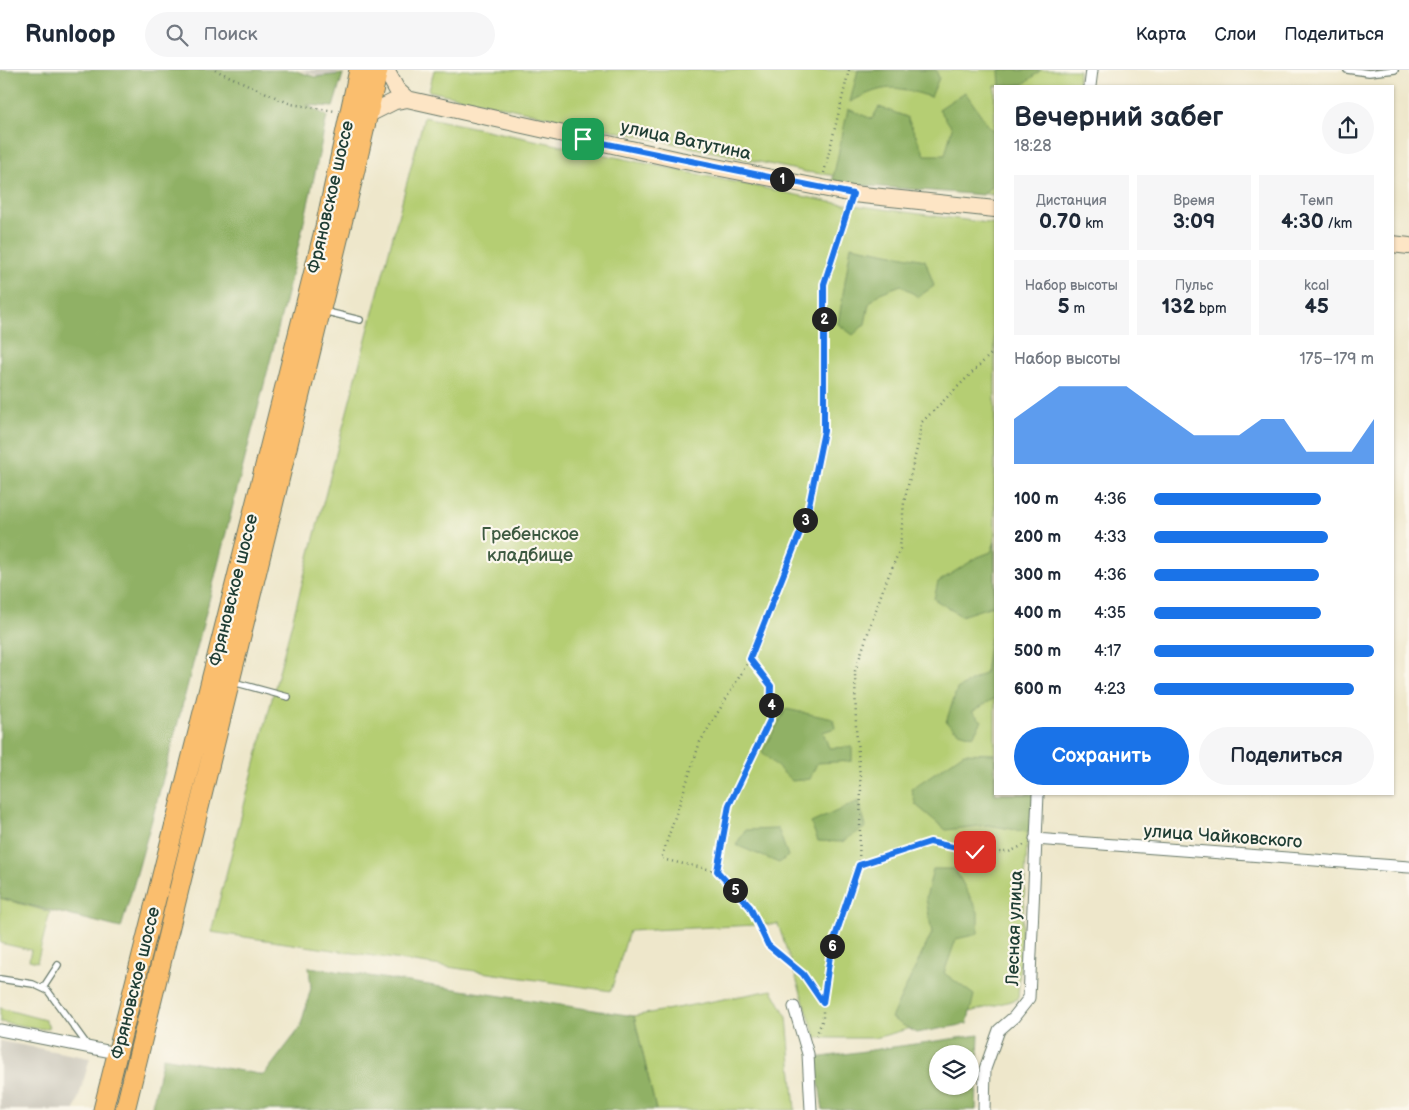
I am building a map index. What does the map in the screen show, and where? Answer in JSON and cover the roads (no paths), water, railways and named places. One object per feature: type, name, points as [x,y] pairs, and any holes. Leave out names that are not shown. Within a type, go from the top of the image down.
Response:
[{"type":"main road","name":"Фряновское шоссе","points":[[104,1110],[325,227],[359,70]]},
{"type":"main road","name":"Фряновское шоссе","points":[[125,1110],[369,114],[378,70]]},
{"type":"street","points":[[386,70],[397,90],[407,99]]},
{"type":"street","points":[[1090,85],[1092,70]]},
{"type":"street","points":[[369,114],[394,101],[407,99]]},
{"type":"street","name":"улица Ватутина","points":[[407,99],[680,160],[853,194],[994,208]]},
{"type":"street","points":[[1394,244],[1409,246]]},
{"type":"street","name":"Лесная улица","points":[[984,1110],[985,1069],[999,1030],[1014,1017],[1029,998],[1038,795]]},
{"type":"street","name":"улица Чайковского","points":[[1035,839],[1409,867]]},
{"type":"street","points":[[794,1007],[808,1054],[811,1110]]},
{"type":"street","points":[[0,1030],[118,1052]]},
{"type":"lane","points":[[1348,70],[1369,74],[1395,70]]},
{"type":"lane","points":[[321,311],[360,320]]},
{"type":"lane","points":[[230,682],[288,697]]},
{"type":"lane","points":[[43,988],[58,964]]},
{"type":"lane","points":[[0,979],[43,988],[52,995],[88,1047]]},
{"type":"park label","name":"Гребенское кладбище","points":[[530,544]]}]
